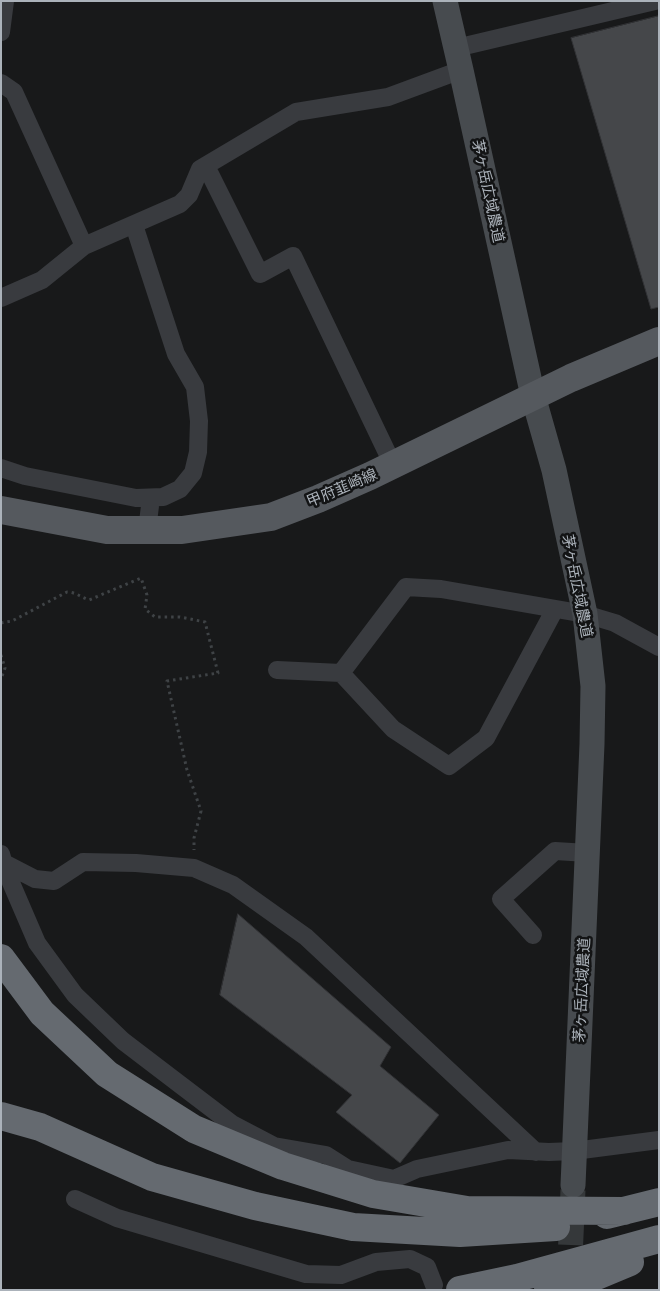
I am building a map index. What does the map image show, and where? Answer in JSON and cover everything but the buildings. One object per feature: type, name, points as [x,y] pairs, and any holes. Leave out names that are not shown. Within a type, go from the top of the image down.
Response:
[{"type":"highway","points":[[1,958],[42,1013],[107,1074],[194,1129],[274,1163],[373,1194],[467,1210],[624,1211]]},
{"type":"highway","points":[[1,1116],[40,1126],[84,1148],[152,1177],[256,1206],[353,1227],[460,1233],[540,1229],[659,1202]]},
{"type":"highway","points":[[447,1287],[517,1278],[659,1239]]},
{"type":"highway","points":[[548,1290],[594,1277],[659,1250]]},
{"type":"main road","name":"甲府韮崎線","points":[[1,510],[108,530],[182,530],[271,516],[318,499],[393,465],[570,378],[659,341]]},
{"type":"street","points":[[1,32],[5,1]]},
{"type":"street","name":"茅ヶ岳広域農道","points":[[444,1],[459,59],[533,396],[554,470],[585,614],[592,686],[588,853],[573,1185]]},
{"type":"street","points":[[1,298],[42,280],[84,246],[180,204],[189,195],[200,169],[296,112],[388,96],[459,59],[655,1]]},
{"type":"street","points":[[1,83],[14,92],[84,246]]},
{"type":"street","points":[[206,166],[260,274],[293,256],[393,465]]},
{"type":"street","points":[[1,468],[25,476],[136,498],[163,497],[180,489],[193,472],[198,452],[200,420],[195,386],[176,354],[134,225]]},
{"type":"street","points":[[147,530],[151,498]]},
{"type":"street","points":[[341,673],[406,587],[441,589],[585,614],[615,623],[659,647]]},
{"type":"street","points":[[277,670],[341,673],[393,728],[449,766],[486,738],[555,609]]},
{"type":"street","points":[[533,935],[501,899],[555,851],[588,853]]},
{"type":"street","points":[[2,858],[35,879],[54,881],[82,862],[136,863],[194,868],[233,884],[306,937],[536,1152]]},
{"type":"street","points":[[2,858],[37,943],[75,995],[123,1041],[232,1124],[274,1146],[326,1155],[348,1169],[394,1179],[417,1169],[508,1150],[536,1152],[574,1151],[659,1140]]},
{"type":"street","points":[[75,1199],[117,1218],[306,1274],[341,1275],[376,1262],[410,1259],[427,1267],[447,1287]]},
{"type":"path","points":[[1,623],[12,621],[67,592],[73,592],[89,600],[141,578],[147,595],[145,609],[155,617],[180,617],[205,622],[218,673],[167,681],[187,770],[201,811],[194,838],[194,868]]},
{"type":"path","points":[[1,655],[5,668],[1,678]]},
{"type":"tunnel","points":[[569,1282],[573,1190]]}]
